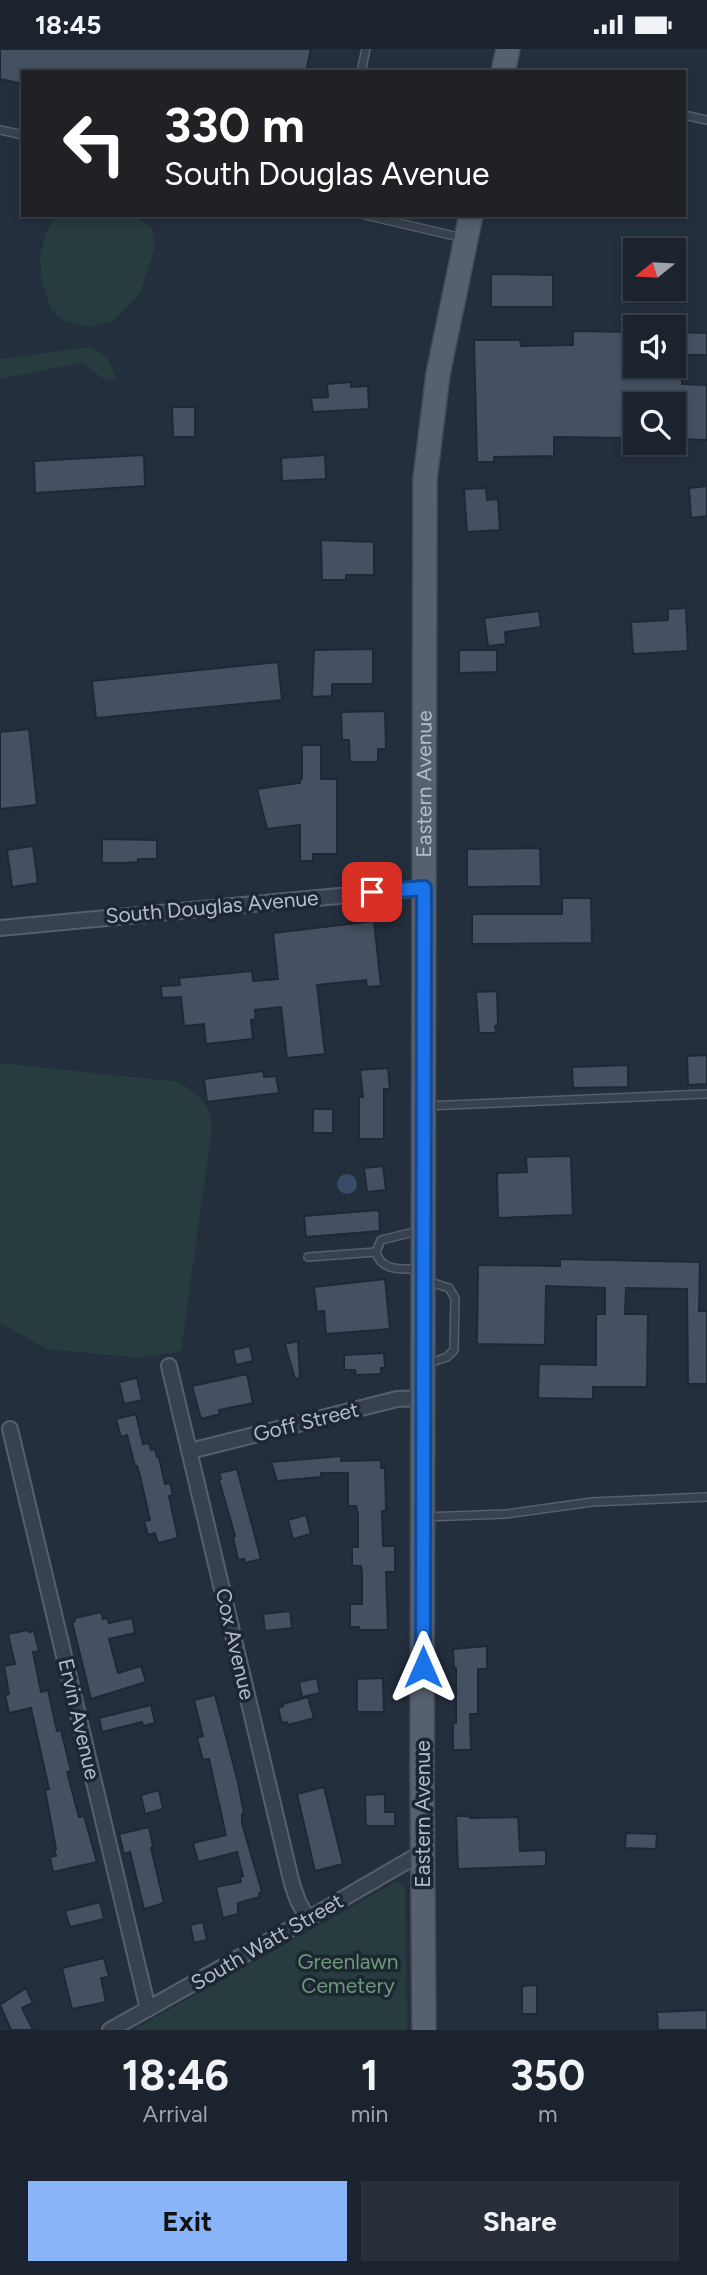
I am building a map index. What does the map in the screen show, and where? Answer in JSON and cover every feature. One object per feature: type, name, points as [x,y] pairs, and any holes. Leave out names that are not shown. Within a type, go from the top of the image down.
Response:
[{"type":"main road","points":[[503,70],[508,49]]},
{"type":"main road","name":"Eastern Avenue","points":[[424,2030],[425,479],[438,375],[471,217]]},
{"type":"street","name":"South Douglas Avenue","points":[[0,928],[424,888]]},
{"type":"street","name":"Cox Avenue","points":[[169,1366],[292,1884],[308,1919]]},
{"type":"street","name":"Goff Street","points":[[190,1451],[397,1399],[423,1398]]},
{"type":"street","name":"Ervin Avenue","points":[[10,1429],[148,2009]]},
{"type":"street","name":"South Watt Street","points":[[110,2030],[423,1851]]},
{"type":"lane","points":[[361,70],[366,49]]},
{"type":"lane","points":[[686,115],[707,120]]},
{"type":"lane","points":[[0,130],[21,135]]},
{"type":"lane","points":[[373,217],[466,239]]},
{"type":"lane","points":[[425,1106],[707,1094]]},
{"type":"lane","points":[[423,1365],[447,1357],[454,1350],[455,1298],[449,1289],[424,1274],[388,1267],[381,1263],[376,1252],[381,1240],[424,1230]]},
{"type":"lane","points":[[307,1257],[376,1252]]},
{"type":"lane","points":[[424,1517],[506,1514],[592,1501],[707,1497]]},
{"type":"green space","points":[[55,217],[134,217],[152,227],[155,248],[139,295],[114,320],[91,327],[63,320],[52,311],[41,279],[40,255],[46,233]]},
{"type":"green space","points":[[89,347],[101,352],[108,359],[116,381],[103,378],[78,363],[0,379],[0,359]]},
{"type":"green space","points":[[0,1063],[178,1082],[197,1095],[206,1106],[212,1128],[181,1351],[141,1358],[47,1349],[0,1323]]},
{"type":"green space","name":"Greenlawn Cemetery","points":[[397,1881],[405,1888],[407,2030],[133,2030]]},
{"type":"water","points":[[347,1174],[354,1177],[357,1184],[354,1191],[347,1194],[340,1191],[337,1184],[340,1177]]},
{"type":"building","points":[[0,49],[311,49],[306,70],[21,70],[21,84],[0,79]]},
{"type":"building","points":[[491,274],[553,275],[553,307],[491,307]]},
{"type":"building","points":[[573,331],[623,332],[623,378],[682,378],[682,384],[707,385],[707,440],[686,439],[686,392],[623,392],[623,438],[554,437],[554,456],[494,457],[494,462],[477,462],[474,340],[520,340],[521,346],[573,345]]},
{"type":"building","points":[[686,332],[707,333],[707,355],[686,355]]},
{"type":"building","points":[[351,382],[351,387],[368,386],[369,409],[313,412],[311,398],[328,397],[327,384]]},
{"type":"building","points":[[172,407],[195,407],[195,437],[173,437]]},
{"type":"building","points":[[144,455],[145,486],[35,493],[34,461]]},
{"type":"building","points":[[325,455],[326,479],[282,481],[281,458]]},
{"type":"building","points":[[707,486],[707,516],[691,518],[689,488]]},
{"type":"building","points":[[486,488],[487,500],[498,499],[500,530],[467,532],[464,489]]},
{"type":"building","points":[[321,540],[374,542],[374,575],[346,575],[346,580],[322,580]]},
{"type":"building","points":[[686,608],[688,651],[633,654],[631,622],[668,620],[668,609]]},
{"type":"building","points":[[539,611],[541,627],[505,632],[506,644],[488,646],[484,618]]},
{"type":"building","points":[[373,649],[373,684],[332,684],[332,696],[312,697],[314,650]]},
{"type":"building","points":[[459,650],[497,650],[497,672],[459,673]]},
{"type":"building","points":[[278,662],[282,700],[96,718],[92,681]]},
{"type":"building","points":[[385,711],[386,749],[378,749],[378,762],[350,762],[349,740],[342,740],[341,712]]},
{"type":"building","points":[[29,729],[37,805],[0,809],[0,732]]},
{"type":"building","points":[[302,745],[321,745],[321,779],[337,779],[337,854],[313,854],[313,861],[300,861],[300,825],[267,829],[257,789],[300,783]]},
{"type":"building","points":[[102,839],[157,840],[157,859],[102,863]]},
{"type":"building","points":[[33,846],[38,883],[12,887],[7,850]]},
{"type":"building","points":[[540,848],[541,886],[467,887],[467,849]]},
{"type":"building","points":[[562,898],[591,898],[592,943],[472,944],[472,914],[562,914]]},
{"type":"building","points":[[374,921],[381,986],[367,987],[366,980],[317,985],[325,1054],[287,1058],[281,1007],[255,1010],[256,1019],[251,1020],[253,1039],[206,1044],[204,1024],[184,1026],[181,997],[162,998],[161,986],[180,985],[179,978],[252,971],[253,981],[278,979],[273,933]]},
{"type":"building","points":[[497,991],[496,1033],[479,1033],[476,992]]},
{"type":"building","points":[[707,1055],[707,1084],[688,1085],[687,1056]]},
{"type":"building","points":[[628,1065],[628,1087],[573,1088],[572,1067]]},
{"type":"building","points":[[388,1068],[390,1089],[384,1089],[384,1139],[359,1139],[359,1097],[363,1097],[360,1070]]},
{"type":"building","points":[[263,1071],[264,1077],[276,1076],[279,1093],[207,1102],[204,1079]]},
{"type":"building","points":[[313,1109],[333,1109],[333,1133],[313,1133]]},
{"type":"building","points":[[571,1156],[573,1215],[498,1218],[497,1173],[527,1172],[526,1157]]},
{"type":"building","points":[[383,1166],[386,1190],[367,1192],[364,1168]]},
{"type":"building","points":[[379,1210],[380,1231],[306,1237],[304,1216]]},
{"type":"building","points":[[560,1259],[700,1262],[699,1311],[707,1311],[707,1384],[688,1384],[687,1289],[626,1288],[625,1314],[648,1314],[647,1387],[593,1387],[593,1399],[538,1398],[539,1364],[596,1365],[596,1314],[605,1314],[605,1288],[546,1286],[545,1345],[477,1344],[478,1265],[560,1266]]},
{"type":"building","points":[[385,1279],[390,1329],[326,1334],[324,1311],[317,1312],[314,1287]]},
{"type":"building","points":[[298,1341],[300,1378],[295,1379],[285,1344]]},
{"type":"building","points":[[250,1346],[253,1361],[236,1365],[233,1350]]},
{"type":"building","points":[[384,1353],[385,1368],[381,1368],[381,1374],[356,1375],[355,1370],[344,1370],[344,1355]]},
{"type":"building","points":[[247,1374],[253,1403],[219,1410],[220,1414],[201,1419],[192,1386]]},
{"type":"building","points":[[137,1378],[142,1400],[124,1404],[119,1382]]},
{"type":"building","points":[[136,1414],[143,1444],[149,1443],[151,1450],[155,1449],[165,1484],[170,1483],[173,1495],[169,1496],[178,1538],[158,1543],[155,1533],[148,1535],[144,1521],[150,1520],[140,1476],[127,1435],[121,1437],[116,1419]]},
{"type":"building","points":[[341,1456],[341,1461],[381,1460],[381,1468],[385,1468],[386,1511],[382,1511],[383,1546],[395,1546],[395,1572],[386,1572],[388,1630],[359,1630],[359,1627],[350,1627],[350,1604],[362,1604],[362,1572],[361,1566],[352,1566],[352,1547],[358,1547],[358,1514],[356,1506],[348,1506],[348,1473],[321,1473],[321,1477],[277,1481],[271,1462]]},
{"type":"building","points":[[237,1469],[261,1559],[245,1563],[244,1559],[238,1560],[233,1537],[235,1536],[219,1480],[219,1473]]},
{"type":"building","points":[[306,1515],[311,1534],[293,1539],[288,1520]]},
{"type":"building","points":[[290,1611],[292,1628],[265,1631],[263,1614]]},
{"type":"building","points":[[101,1612],[103,1619],[107,1618],[109,1623],[132,1618],[135,1633],[109,1639],[118,1673],[141,1666],[146,1682],[91,1699],[72,1622],[75,1618]]},
{"type":"building","points":[[34,1631],[39,1651],[33,1652],[41,1692],[48,1690],[57,1731],[61,1730],[71,1771],[67,1772],[79,1817],[84,1816],[97,1862],[53,1872],[50,1857],[56,1856],[56,1849],[45,1790],[49,1789],[31,1708],[9,1713],[5,1695],[9,1694],[4,1666],[15,1664],[8,1634]]},
{"type":"building","points":[[487,1646],[487,1669],[478,1669],[478,1714],[470,1714],[471,1750],[453,1750],[456,1668],[453,1649]]},
{"type":"building","points":[[317,1678],[320,1693],[302,1697],[299,1682]]},
{"type":"building","points":[[383,1678],[384,1712],[357,1712],[357,1679]]},
{"type":"building","points":[[215,1695],[238,1782],[244,1814],[242,1823],[262,1892],[259,1893],[260,1897],[238,1903],[238,1914],[223,1918],[216,1887],[241,1882],[240,1876],[243,1876],[237,1852],[198,1862],[193,1843],[226,1835],[209,1759],[203,1760],[197,1738],[203,1736],[194,1700]]},
{"type":"building","points":[[308,1697],[314,1718],[288,1725],[287,1722],[282,1723],[278,1708]]},
{"type":"building","points":[[151,1705],[155,1723],[143,1726],[142,1722],[102,1732],[99,1718]]},
{"type":"building","points":[[324,1787],[343,1864],[315,1871],[297,1794]]},
{"type":"building","points":[[159,1790],[163,1809],[145,1814],[141,1795]]},
{"type":"building","points":[[385,1794],[385,1812],[395,1812],[395,1826],[366,1826],[365,1795]]},
{"type":"building","points":[[456,1816],[518,1817],[520,1851],[546,1850],[546,1866],[458,1869]]},
{"type":"building","points":[[149,1827],[151,1848],[164,1903],[144,1909],[130,1852],[124,1854],[119,1834]]},
{"type":"building","points":[[626,1833],[657,1834],[656,1849],[625,1848]]},
{"type":"building","points":[[100,1902],[104,1919],[70,1927],[65,1911]]},
{"type":"building","points":[[203,1922],[207,1940],[194,1943],[190,1925]]},
{"type":"building","points":[[104,1958],[109,1977],[101,1978],[106,2002],[72,2009],[62,1968]]},
{"type":"building","points":[[537,1985],[537,2014],[522,2014],[522,1986]]},
{"type":"building","points":[[26,1988],[33,2003],[22,2008],[33,2030],[11,2030],[0,2005]]},
{"type":"building","points":[[707,2010],[707,2030],[658,2030],[657,2012]]},
{"type":"route","points":[[372,892],[424,888],[423,1667]]}]
